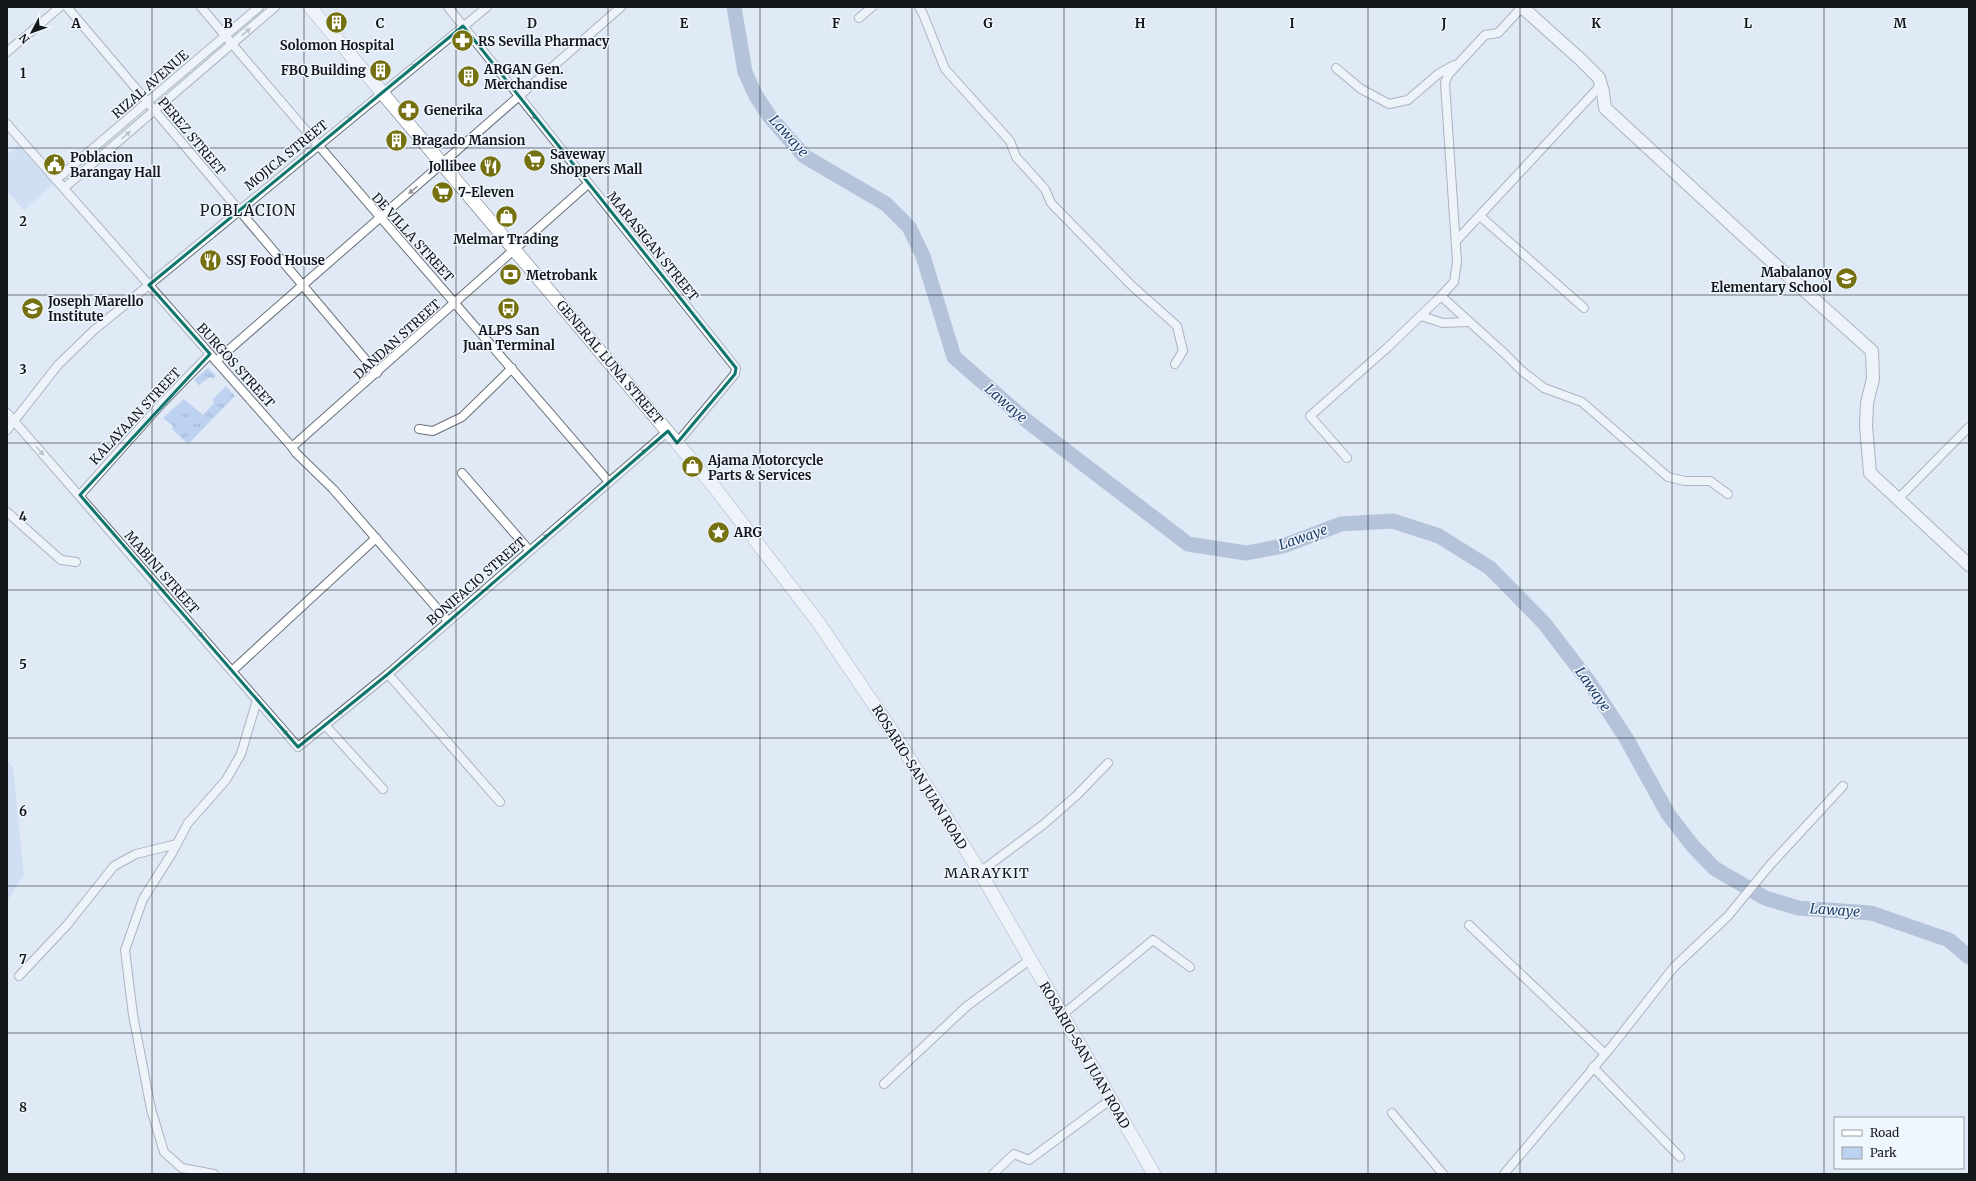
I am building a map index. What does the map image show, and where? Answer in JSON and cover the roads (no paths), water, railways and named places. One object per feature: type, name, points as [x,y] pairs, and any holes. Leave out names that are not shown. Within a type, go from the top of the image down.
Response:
[{"type":"main road","name":"GENERAL LUNA STREET","points":[[310,7],[677,443]]},
{"type":"main road","name":"ROSARIO-SAN JUAN ROAD","points":[[677,443],[747,528],[839,651],[896,737],[980,872],[1154,1174]]},
{"type":"street","points":[[7,52],[60,7]]},
{"type":"street","name":"PEREZ STREET","points":[[67,7],[376,373]]},
{"type":"street","name":"DE VILLA STREET","points":[[201,7],[379,218],[456,303],[609,482]]},
{"type":"street","name":"RIZAL AVENUE","points":[[57,179],[259,7]]},
{"type":"street","name":"RIZAL AVENUE","points":[[64,188],[275,7]]},
{"type":"street","name":"MARASIGAN STREET","points":[[448,7],[736,368],[734,374],[677,443]]},
{"type":"street","name":"MOJICA STREET","points":[[7,430],[66,356],[317,145],[487,7]]},
{"type":"street","points":[[216,362],[518,96],[622,7]]},
{"type":"street","points":[[859,18],[872,7]]},
{"type":"street","points":[[919,7],[945,69],[1010,141],[1016,157],[1045,189],[1051,203],[1131,285],[1177,326],[1183,351],[1175,364]]},
{"type":"street","points":[[1347,458],[1310,416],[1421,316],[1454,282],[1457,262],[1446,83],[1448,75],[1485,35],[1498,33],[1522,7],[1599,78],[1605,108],[1758,249],[1872,351],[1873,379],[1867,411],[1870,473],[1969,565]]},
{"type":"street","points":[[1336,68],[1362,89],[1389,104],[1408,100],[1438,74],[1459,63]]},
{"type":"street","points":[[1456,241],[1601,85]]},
{"type":"street","name":"BURGOS STREET","points":[[7,124],[57,179],[296,453],[332,489],[448,621]]},
{"type":"street","points":[[103,140],[110,149]]},
{"type":"street","name":"DANDAN STREET","points":[[292,447],[456,303],[588,184]]},
{"type":"street","points":[[1480,216],[1584,308]]},
{"type":"street","points":[[1441,296],[1522,371],[1544,388],[1582,402],[1668,477],[1685,481],[1710,481],[1728,494]]},
{"type":"street","points":[[1421,316],[1443,323],[1468,322]]},
{"type":"street","name":"KALAYAAN STREET","points":[[80,495],[162,403],[210,354]]},
{"type":"street","points":[[419,429],[433,431],[462,417],[512,368]]},
{"type":"street","name":"MABINI STREET","points":[[7,414],[80,495],[298,747]]},
{"type":"street","points":[[1898,499],[1969,427]]},
{"type":"street","name":"BONIFACIO STREET","points":[[298,747],[388,674],[529,550],[668,431]]},
{"type":"street","points":[[462,473],[529,550]]},
{"type":"street","points":[[7,512],[61,560],[76,562]]},
{"type":"street","points":[[232,671],[376,538]]},
{"type":"street","points":[[388,674],[500,802]]},
{"type":"street","points":[[214,1174],[182,1168],[164,1152],[151,1108],[132,1015],[125,950],[143,899],[177,844],[188,823],[226,780],[241,754],[258,700]]},
{"type":"street","points":[[325,725],[383,788]]},
{"type":"street","points":[[980,872],[1044,824],[1108,763]]},
{"type":"street","points":[[1504,1174],[1605,1054],[1674,967],[1728,916],[1770,865],[1842,786]]},
{"type":"street","points":[[19,976],[67,925],[114,866],[136,854],[177,844]]},
{"type":"street","points":[[1469,925],[1605,1054]]},
{"type":"street","points":[[1062,1015],[1153,940],[1190,966]]},
{"type":"street","points":[[884,1084],[967,1006],[1031,959]]},
{"type":"street","points":[[1593,1067],[1680,1157]]},
{"type":"street","points":[[993,1174],[1014,1154],[1029,1160],[1110,1100]]},
{"type":"street","points":[[1392,1113],[1443,1174]]},
{"type":"waterway","name":"Lawaye","points":[[734,7],[745,72],[756,96],[770,117],[804,156],[886,204],[909,227],[923,256],[954,357],[1027,421],[1188,544],[1246,553],[1283,546],[1341,524],[1393,521],[1439,536],[1490,568],[1544,623],[1590,683],[1626,738],[1668,814],[1692,845],[1714,868],[1765,898],[1798,908],[1871,913],[1949,940],[1969,957]]},
{"type":"place","name":"Solomon Hospital","points":[[337,23]]},
{"type":"place","name":"RS Sevilla Pharmacy","points":[[462,41]]},
{"type":"place","name":"FBQ Building","points":[[381,70]]},
{"type":"place","name":"ARGAN Gen. Merchandise","points":[[469,76]]},
{"type":"place","name":"Generika","points":[[409,110]]},
{"type":"place","name":"Bragado Mansion","points":[[397,140]]},
{"type":"place","name":"Saveway Shoppers Mall","points":[[535,161]]},
{"type":"place","name":"Poblacion Barangay Hall","points":[[55,164]]},
{"type":"place","name":"Jollibee","points":[[491,166]]},
{"type":"place","name":"7-Eleven","points":[[443,192]]},
{"type":"place","name":"Melmar Trading","points":[[506,217]]},
{"type":"place","name":"SSJ Food House","points":[[210,260]]},
{"type":"place","name":"Metrobank","points":[[511,275]]},
{"type":"place","name":"Mabalanoy Elementary School","points":[[1847,279]]},
{"type":"place","name":"Joseph Marello Institute","points":[[33,308]]},
{"type":"place","name":"ALPS San Juan Terminal","points":[[509,308]]},
{"type":"place","name":"Ajama Motorcycle Parts & Services","points":[[693,467]]},
{"type":"place","name":"ARG","points":[[718,532]]},
{"type":"district","name":"POBLACION","points":[[248,211]]},
{"type":"district","name":"MARAYKIT","points":[[987,873]]}]
